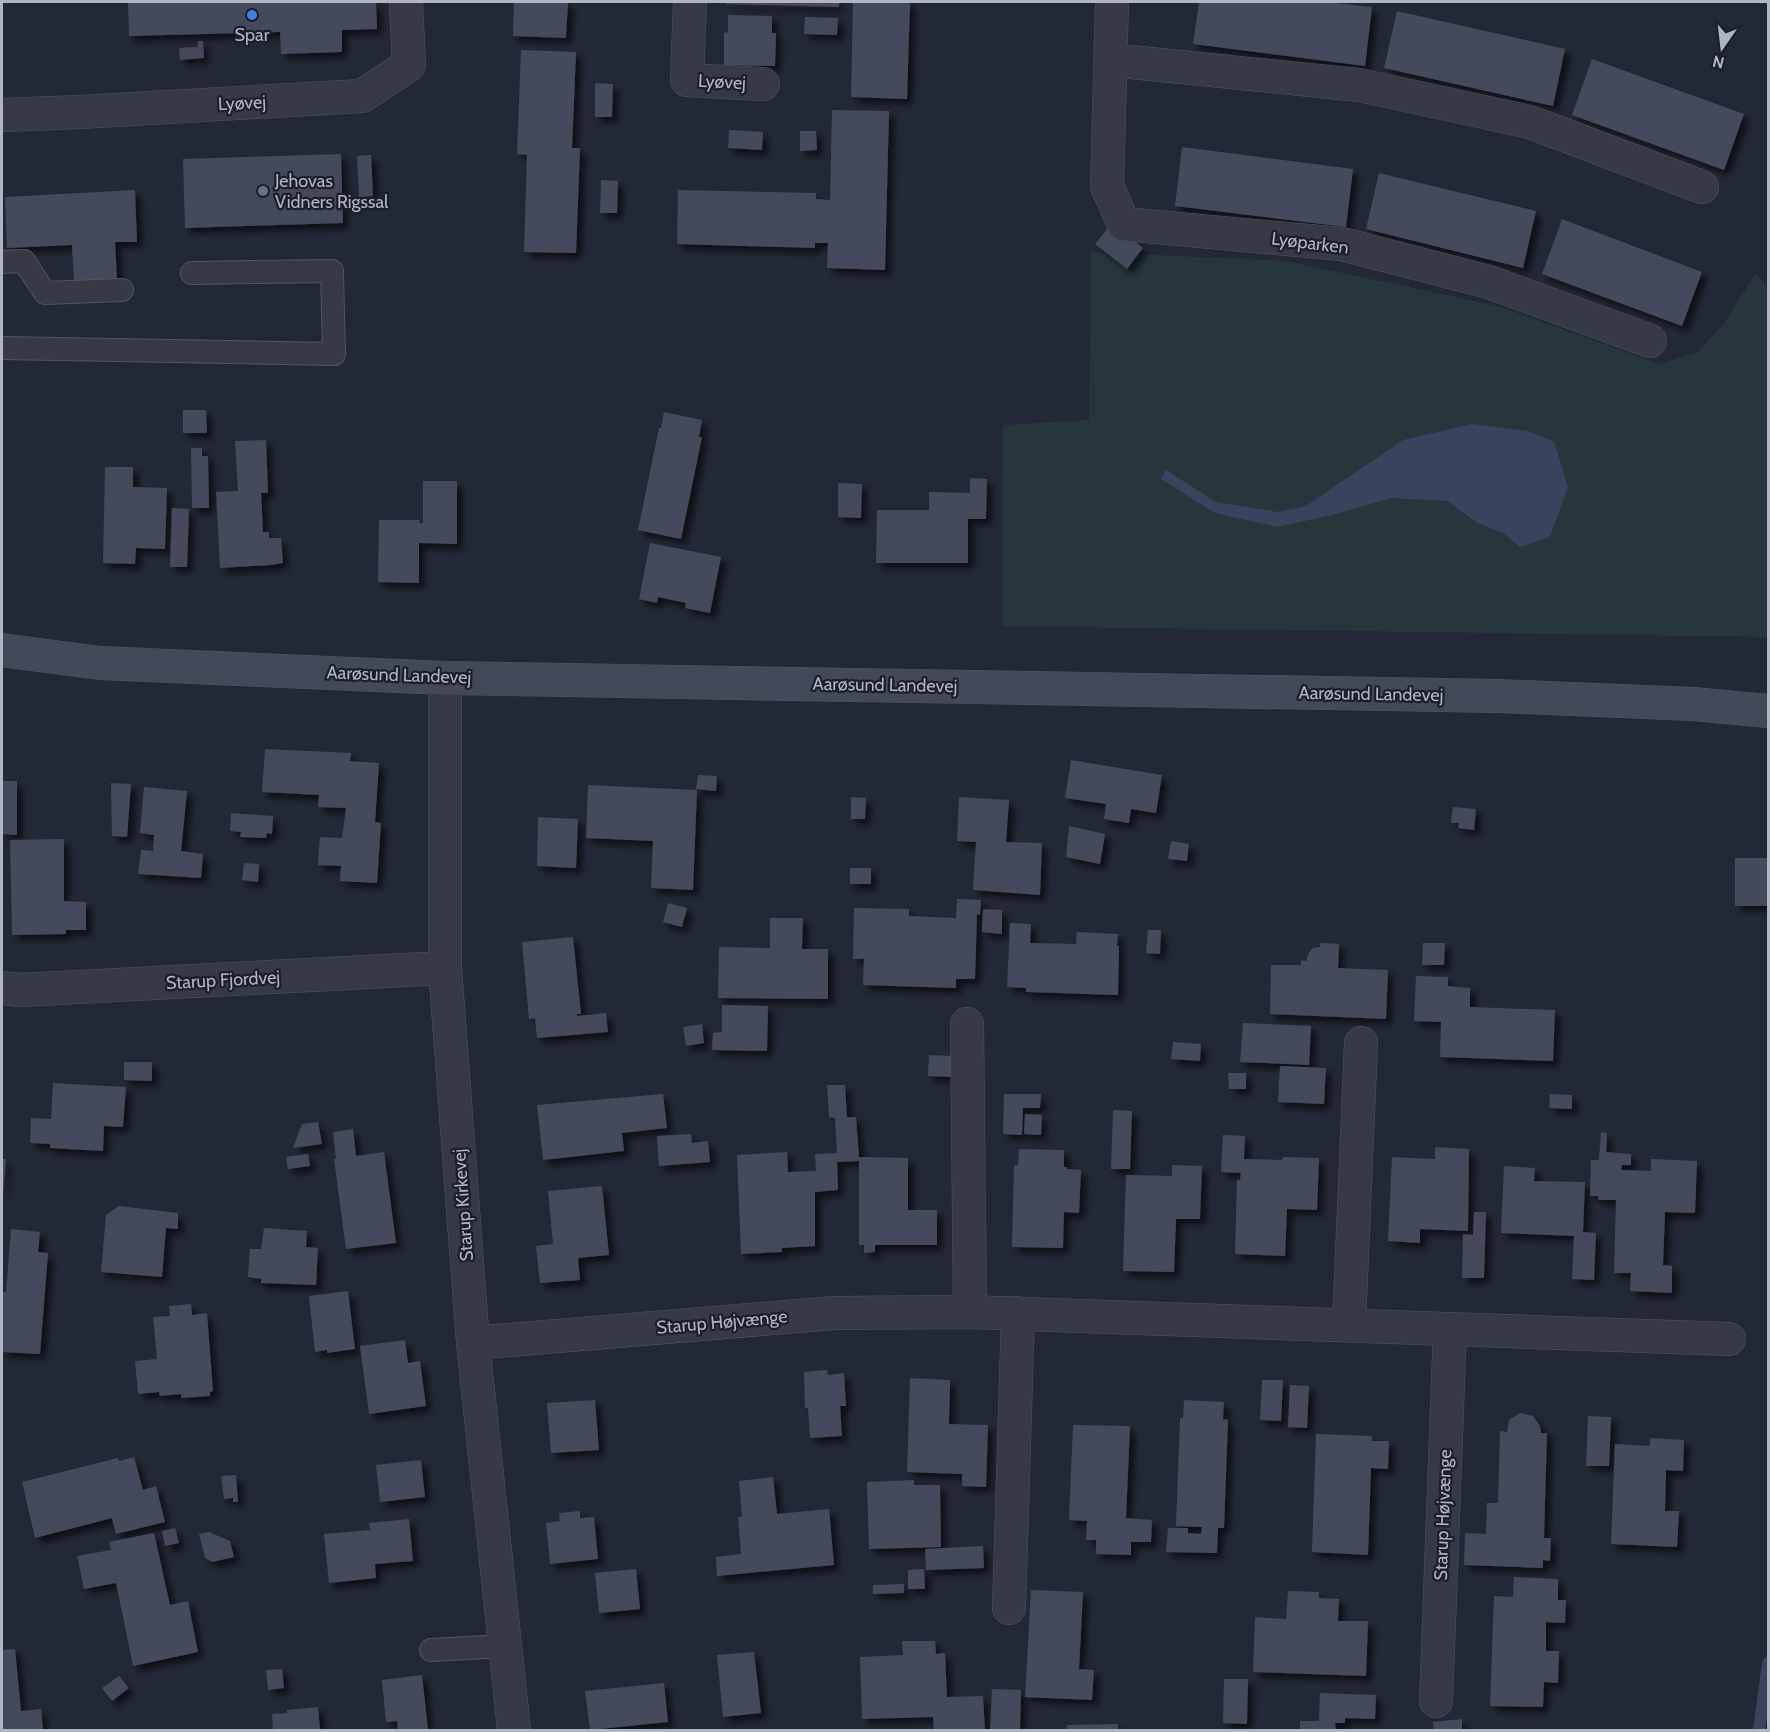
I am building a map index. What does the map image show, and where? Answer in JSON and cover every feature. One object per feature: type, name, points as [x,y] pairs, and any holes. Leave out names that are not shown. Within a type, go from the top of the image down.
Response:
[{"type":"street","name":"Lyøvej","points":[[2,115],[362,96],[409,65],[406,2]]},
{"type":"street","name":"Lyøvej","points":[[690,2],[687,80],[763,84]]},
{"type":"street","name":"Lyøparken","points":[[1112,2],[1107,186],[1124,224],[1342,244],[1489,282],[1650,341]]},
{"type":"street","points":[[1112,60],[1359,85],[1530,122],[1702,187]]},
{"type":"street","name":"Aarøsund Landevej","points":[[2,650],[100,663],[445,678],[1486,696],[1693,704],[1768,711]]},
{"type":"street","name":"Starup Kirkevej","points":[[445,678],[445,968],[473,1343],[514,1731]]},
{"type":"street","name":"Starup Fjordvej","points":[[2,988],[20,990],[445,968]]},
{"type":"street","points":[[967,1024],[970,1312]]},
{"type":"street","points":[[1349,1325],[1361,1043]]},
{"type":"street","name":"Starup Højvænge","points":[[473,1343],[834,1313],[970,1312],[1729,1339]]},
{"type":"street","points":[[1009,1608],[1018,1313]]},
{"type":"street","name":"Starup Højvænge","points":[[1436,1701],[1450,1329]]},
{"type":"lane","points":[[2,262],[24,261],[45,293],[122,290]]},
{"type":"lane","points":[[2,348],[334,354],[332,271],[192,273]]},
{"type":"lane","points":[[431,1650],[505,1646]]},
{"type":"shaded area","points":[[1091,252],[1286,261],[1498,306],[1659,364],[1698,352],[1724,323],[1756,273],[1768,288],[1768,637],[1002,626],[1003,425],[1089,420]]},
{"type":"water","points":[[1472,424],[1528,431],[1554,442],[1568,487],[1550,537],[1520,547],[1503,533],[1478,523],[1447,501],[1391,498],[1328,516],[1277,527],[1215,513],[1161,479],[1166,470],[1216,502],[1278,512],[1306,506],[1403,440]]},
{"type":"building","name":"Spar","points":[[128,2],[376,2],[377,29],[342,30],[342,52],[281,54],[280,32],[129,36]]},
{"type":"building","points":[[514,2],[568,2],[566,38],[513,36]]},
{"type":"building","points":[[726,2],[839,2],[839,7],[726,4]]},
{"type":"building","points":[[853,2],[910,2],[907,99],[851,97]]},
{"type":"building","points":[[1199,2],[1325,2],[1372,7],[1365,66],[1193,44]]},
{"type":"building","points":[[1397,11],[1565,49],[1553,106],[1384,68]]},
{"type":"building","points":[[728,15],[772,16],[772,33],[776,33],[775,66],[724,65],[724,33],[728,32]]},
{"type":"building","points":[[805,17],[838,18],[837,35],[804,34]]},
{"type":"building","points":[[198,41],[203,41],[204,58],[180,60],[179,48],[198,47]]},
{"type":"building","points":[[521,50],[576,52],[572,148],[580,148],[576,253],[524,252],[527,155],[517,154]]},
{"type":"building","points":[[1592,59],[1744,114],[1724,170],[1572,115]]},
{"type":"building","points":[[595,83],[613,84],[612,117],[595,117]]},
{"type":"building","points":[[832,110],[889,111],[885,270],[827,268],[828,243],[815,243],[815,248],[677,244],[678,190],[816,193],[816,199],[830,200]]},
{"type":"building","points":[[729,130],[763,132],[762,150],[728,148]]},
{"type":"building","points":[[800,131],[816,131],[817,150],[800,151]]},
{"type":"building","points":[[1182,147],[1353,169],[1346,227],[1175,206]]},
{"type":"building","name":"Jehovas Vidners Rigssal","points":[[341,154],[343,223],[185,228],[183,159]]},
{"type":"building","points":[[371,155],[373,196],[359,197],[357,156]]},
{"type":"building","points":[[1379,173],[1536,211],[1523,268],[1366,229]]},
{"type":"building","points":[[601,180],[618,181],[617,213],[600,213]]},
{"type":"building","points":[[135,190],[137,242],[115,242],[117,279],[74,281],[72,245],[7,248],[5,197]]},
{"type":"building","points":[[1562,219],[1702,272],[1682,326],[1542,274]]},
{"type":"building","points":[[1112,223],[1143,248],[1127,269],[1095,244]]},
{"type":"building","points":[[183,410],[206,410],[207,433],[183,433]]},
{"type":"building","points":[[664,412],[702,420],[699,437],[702,437],[681,539],[638,530]]},
{"type":"building","points":[[266,440],[268,493],[261,493],[263,532],[269,532],[269,538],[281,538],[283,563],[220,568],[216,492],[238,491],[235,441]]},
{"type":"building","points":[[191,448],[202,448],[202,456],[208,456],[209,508],[192,508]]},
{"type":"building","points":[[105,467],[133,467],[133,487],[167,488],[165,549],[136,548],[135,564],[103,563]]},
{"type":"building","points":[[970,478],[987,479],[986,519],[968,519],[968,563],[876,563],[877,510],[929,510],[929,492],[970,493]]},
{"type":"building","points":[[423,481],[457,481],[457,544],[419,543],[419,583],[378,582],[379,520],[420,520],[419,523],[423,523]]},
{"type":"building","points":[[838,483],[862,484],[861,518],[838,517]]},
{"type":"building","points":[[172,508],[189,509],[187,567],[170,567]]},
{"type":"building","points":[[650,543],[721,557],[710,613],[685,608],[686,603],[658,597],[657,603],[639,599]]},
{"type":"building","points":[[265,749],[351,753],[350,761],[379,763],[375,822],[381,823],[377,883],[340,881],[341,866],[318,865],[320,837],[342,838],[346,808],[318,807],[319,795],[262,792]]},
{"type":"building","points":[[1071,760],[1162,775],[1156,813],[1131,809],[1129,823],[1104,819],[1106,804],[1065,798]]},
{"type":"building","points":[[698,775],[717,776],[716,791],[696,789]]},
{"type":"building","points":[[2,781],[17,781],[17,835],[2,834]]},
{"type":"building","points":[[111,783],[131,784],[127,837],[112,836]]},
{"type":"building","points":[[588,785],[697,790],[693,890],[651,888],[653,841],[586,838]]},
{"type":"building","points":[[144,787],[187,791],[181,851],[203,854],[201,878],[138,874],[141,850],[153,851],[154,835],[140,833]]},
{"type":"building","points":[[851,797],[866,798],[865,819],[851,819]]},
{"type":"building","points":[[959,797],[1009,800],[1006,842],[1042,843],[1040,895],[973,890],[976,842],[957,841]]},
{"type":"building","points":[[1453,807],[1476,809],[1474,830],[1458,828],[1459,823],[1451,823]]},
{"type":"building","points":[[231,813],[273,816],[272,834],[267,833],[266,838],[240,837],[241,832],[230,831]]},
{"type":"building","points":[[538,817],[578,819],[576,868],[537,866]]},
{"type":"building","points":[[1069,826],[1105,834],[1100,864],[1066,857]]},
{"type":"building","points":[[64,839],[64,901],[86,902],[86,930],[66,930],[66,934],[12,935],[10,840]]},
{"type":"building","points":[[1171,841],[1189,844],[1187,861],[1168,859]]},
{"type":"building","points":[[1735,858],[1768,858],[1768,906],[1735,906]]},
{"type":"building","points":[[244,863],[259,864],[258,882],[242,880]]},
{"type":"building","points":[[850,868],[871,868],[871,884],[850,884]]},
{"type":"building","points":[[957,899],[981,900],[980,915],[977,914],[975,979],[956,979],[956,988],[863,985],[864,959],[853,959],[854,908],[909,909],[909,916],[956,918]]},
{"type":"building","points":[[668,903],[687,908],[682,927],[663,922]]},
{"type":"building","points":[[983,909],[1002,910],[1002,934],[982,932]]},
{"type":"building","points":[[770,918],[803,918],[802,949],[828,949],[828,999],[718,998],[719,947],[770,948]]},
{"type":"building","points":[[1010,923],[1031,924],[1030,943],[1076,944],[1077,932],[1118,934],[1118,995],[1026,992],[1026,988],[1007,987]]},
{"type":"building","points":[[1148,930],[1161,930],[1160,954],[1146,953]]},
{"type":"building","points":[[573,937],[581,1014],[577,1016],[606,1013],[608,1032],[537,1038],[535,1018],[529,1019],[522,942]]},
{"type":"building","points":[[1320,943],[1339,944],[1338,968],[1388,970],[1386,1019],[1270,1014],[1271,965],[1301,965],[1301,960],[1306,961],[1308,954],[1313,948],[1320,947]]},
{"type":"building","points":[[1423,943],[1445,943],[1444,965],[1422,965]]},
{"type":"building","points":[[1416,976],[1448,977],[1448,986],[1470,988],[1470,1007],[1555,1010],[1553,1061],[1440,1057],[1441,1022],[1414,1021]]},
{"type":"building","points":[[722,1005],[768,1006],[767,1051],[712,1050],[713,1033],[722,1032]]},
{"type":"building","points":[[1243,1023],[1311,1026],[1309,1065],[1240,1062]]},
{"type":"building","points":[[702,1024],[704,1043],[686,1046],[683,1027]]},
{"type":"building","points":[[1173,1042],[1201,1044],[1200,1061],[1171,1059]]},
{"type":"building","points":[[929,1055],[952,1056],[951,1077],[928,1076]]},
{"type":"building","points":[[124,1062],[152,1062],[152,1081],[124,1080]]},
{"type":"building","points":[[1280,1066],[1326,1068],[1324,1104],[1278,1102]]},
{"type":"building","points":[[1228,1073],[1246,1073],[1246,1089],[1229,1089]]},
{"type":"building","points":[[53,1083],[126,1087],[123,1127],[104,1126],[103,1151],[50,1148],[50,1144],[30,1143],[31,1118],[51,1119]]},
{"type":"building","points":[[827,1085],[845,1085],[847,1117],[856,1117],[859,1157],[908,1158],[908,1210],[937,1210],[937,1245],[875,1245],[875,1252],[864,1253],[864,1245],[859,1245],[859,1161],[837,1162],[838,1190],[815,1192],[815,1246],[782,1248],[782,1252],[741,1254],[737,1155],[787,1152],[788,1172],[816,1171],[815,1154],[837,1153],[835,1118],[829,1117]]},
{"type":"building","points":[[663,1094],[667,1128],[622,1133],[624,1151],[543,1160],[537,1105]]},
{"type":"building","points":[[1004,1094],[1041,1094],[1040,1108],[1023,1108],[1022,1135],[1003,1134]]},
{"type":"building","points":[[1550,1094],[1572,1095],[1572,1109],[1549,1108]]},
{"type":"building","points":[[1113,1110],[1132,1111],[1130,1169],[1111,1169]]},
{"type":"building","points":[[1025,1114],[1042,1115],[1041,1135],[1024,1134]]},
{"type":"building","points":[[318,1122],[322,1144],[293,1148],[302,1124]]},
{"type":"building","points":[[353,1129],[356,1156],[384,1152],[396,1243],[346,1249],[334,1159],[336,1159],[333,1132]]},
{"type":"building","points":[[1601,1132],[1607,1133],[1606,1152],[1631,1154],[1631,1165],[1622,1165],[1621,1170],[1651,1171],[1651,1159],[1697,1161],[1695,1213],[1665,1212],[1663,1265],[1672,1266],[1672,1293],[1630,1291],[1631,1273],[1614,1273],[1616,1200],[1598,1200],[1598,1196],[1590,1196],[1591,1160],[1599,1160]]},
{"type":"building","points":[[691,1134],[692,1143],[708,1141],[710,1162],[659,1166],[657,1136]]},
{"type":"building","points":[[1223,1135],[1245,1136],[1244,1159],[1319,1158],[1317,1210],[1287,1209],[1285,1256],[1235,1254],[1237,1180],[1240,1180],[1241,1173],[1221,1172]]},
{"type":"building","points":[[1435,1147],[1469,1149],[1468,1231],[1420,1229],[1420,1243],[1388,1241],[1392,1157],[1435,1159]]},
{"type":"building","points":[[1019,1149],[1064,1150],[1064,1167],[1081,1170],[1079,1213],[1064,1212],[1063,1248],[1012,1247],[1014,1166],[1018,1165]]},
{"type":"building","points":[[308,1154],[310,1166],[288,1169],[286,1157]]},
{"type":"building","points":[[2,1159],[6,1159],[3,1195],[2,1195]]},
{"type":"building","points":[[1172,1165],[1202,1166],[1200,1219],[1176,1219],[1174,1272],[1123,1271],[1126,1175],[1172,1176]]},
{"type":"building","points":[[1504,1166],[1535,1168],[1534,1181],[1585,1182],[1583,1232],[1596,1233],[1594,1280],[1572,1279],[1574,1236],[1501,1233]]},
{"type":"building","points":[[602,1186],[609,1255],[578,1258],[580,1280],[540,1283],[536,1246],[553,1244],[548,1191]]},
{"type":"building","points":[[119,1206],[178,1213],[178,1229],[166,1228],[162,1277],[101,1272],[106,1215]]},
{"type":"building","points":[[1474,1212],[1486,1212],[1484,1278],[1462,1278],[1463,1234],[1473,1235]]},
{"type":"building","points":[[264,1228],[307,1231],[306,1247],[318,1248],[316,1285],[261,1283],[261,1279],[248,1277],[250,1249],[261,1249]]},
{"type":"building","points":[[11,1229],[40,1232],[38,1252],[48,1253],[40,1354],[2,1352],[2,1292],[6,1292]]},
{"type":"building","points":[[348,1291],[355,1349],[327,1353],[327,1350],[315,1352],[309,1296]]},
{"type":"building","points":[[191,1304],[192,1315],[207,1313],[213,1391],[210,1392],[210,1396],[181,1398],[181,1394],[160,1396],[159,1392],[138,1394],[135,1361],[157,1359],[153,1317],[170,1316],[169,1306]]},
{"type":"building","points":[[405,1340],[408,1363],[420,1361],[426,1406],[369,1414],[360,1346]]},
{"type":"building","points":[[827,1370],[828,1375],[844,1373],[846,1406],[840,1406],[842,1436],[810,1438],[808,1408],[805,1408],[804,1372]]},
{"type":"building","points":[[910,1378],[950,1380],[949,1424],[988,1425],[986,1487],[962,1486],[962,1474],[907,1472]]},
{"type":"building","points":[[1262,1380],[1283,1380],[1281,1421],[1260,1420]]},
{"type":"building","points":[[1290,1385],[1309,1386],[1307,1428],[1288,1427]]},
{"type":"building","points":[[595,1400],[599,1450],[551,1453],[547,1403]]},
{"type":"building","points":[[1184,1400],[1224,1402],[1223,1419],[1228,1420],[1224,1528],[1218,1528],[1217,1553],[1166,1552],[1168,1528],[1188,1528],[1188,1533],[1201,1534],[1202,1527],[1176,1526],[1180,1418],[1183,1418]]},
{"type":"building","points":[[1520,1413],[1533,1416],[1540,1426],[1541,1433],[1547,1433],[1544,1538],[1551,1538],[1550,1561],[1543,1560],[1543,1568],[1464,1565],[1465,1533],[1486,1534],[1487,1503],[1498,1503],[1500,1431],[1507,1432],[1509,1420]]},
{"type":"building","points":[[1588,1416],[1611,1417],[1609,1466],[1586,1466]]},
{"type":"building","points":[[1073,1425],[1130,1426],[1126,1518],[1152,1520],[1151,1542],[1131,1542],[1131,1555],[1096,1554],[1096,1540],[1086,1540],[1087,1521],[1069,1520]]},
{"type":"building","points":[[1316,1434],[1372,1436],[1372,1441],[1389,1441],[1388,1469],[1371,1468],[1368,1555],[1312,1552]]},
{"type":"building","points":[[1650,1438],[1684,1440],[1683,1471],[1666,1470],[1665,1511],[1679,1511],[1677,1547],[1611,1544],[1615,1444],[1650,1446]]},
{"type":"building","points":[[134,1457],[143,1490],[156,1486],[165,1522],[116,1534],[112,1518],[35,1538],[22,1482],[118,1458],[119,1461]]},
{"type":"building","points":[[421,1460],[425,1497],[380,1502],[376,1465]]},
{"type":"building","points":[[236,1475],[238,1502],[233,1502],[233,1498],[224,1499],[221,1476]]},
{"type":"building","points":[[773,1477],[777,1514],[829,1509],[834,1565],[717,1576],[716,1557],[741,1554],[738,1517],[742,1517],[739,1481]]},
{"type":"building","points":[[914,1480],[914,1485],[940,1485],[941,1547],[869,1549],[867,1482]]},
{"type":"building","points":[[580,1511],[580,1518],[594,1517],[598,1559],[550,1564],[546,1523],[560,1521],[559,1513]]},
{"type":"building","points":[[409,1519],[413,1561],[375,1564],[376,1578],[329,1583],[324,1534],[370,1530],[369,1523]]},
{"type":"building","points":[[175,1528],[179,1543],[165,1546],[162,1531]]},
{"type":"building","points":[[209,1532],[230,1541],[234,1557],[212,1562],[205,1558],[199,1534]]},
{"type":"building","points":[[154,1533],[170,1605],[188,1601],[198,1652],[133,1666],[116,1583],[84,1589],[77,1556],[111,1550],[109,1542]]},
{"type":"building","points":[[983,1546],[984,1568],[926,1570],[925,1549]]},
{"type":"building","points":[[636,1569],[640,1609],[599,1613],[595,1573]]},
{"type":"building","points":[[924,1569],[925,1589],[908,1589],[908,1570]]},
{"type":"building","points":[[1514,1577],[1558,1579],[1558,1600],[1566,1600],[1565,1623],[1546,1622],[1546,1651],[1559,1651],[1558,1683],[1544,1682],[1543,1707],[1490,1706],[1494,1596],[1513,1597]]},
{"type":"building","points":[[904,1584],[904,1593],[873,1594],[873,1585]]},
{"type":"building","points":[[1031,1590],[1083,1592],[1079,1669],[1094,1670],[1092,1700],[1025,1697]]},
{"type":"building","points":[[1288,1591],[1319,1592],[1319,1598],[1339,1599],[1338,1621],[1368,1621],[1366,1676],[1253,1672],[1255,1617],[1286,1619]]},
{"type":"building","points":[[902,1641],[935,1641],[936,1654],[945,1653],[947,1697],[983,1696],[985,1730],[934,1730],[933,1717],[862,1719],[860,1657],[903,1655]]},
{"type":"building","points":[[15,1649],[21,1711],[41,1709],[43,1730],[2,1730],[2,1650]]},
{"type":"building","points":[[754,1652],[761,1713],[723,1717],[717,1655]]},
{"type":"building","points":[[282,1669],[284,1688],[268,1690],[266,1670]]},
{"type":"building","points":[[422,1675],[428,1730],[398,1730],[397,1721],[386,1722],[382,1680]]},
{"type":"building","points":[[119,1676],[129,1688],[112,1701],[102,1688]]},
{"type":"building","points":[[1224,1679],[1248,1679],[1247,1724],[1223,1723]]},
{"type":"building","points":[[664,1683],[668,1722],[590,1730],[585,1691]]},
{"type":"building","points":[[992,1689],[1021,1690],[1020,1730],[990,1730]]},
{"type":"building","points":[[1320,1693],[1376,1695],[1375,1719],[1345,1718],[1345,1723],[1335,1723],[1336,1730],[1300,1730],[1300,1721],[1319,1721]]},
{"type":"building","points":[[318,1707],[320,1730],[273,1730],[272,1714]]},
{"type":"building","points":[[1462,1719],[1462,1730],[1434,1730],[1433,1722]]},
{"type":"building","points":[[1118,1724],[1118,1730],[1067,1730],[1067,1725]]},
{"type":"waterway","points":[[1759,1730],[1768,1663]]},
{"type":"place","name":"Spar","points":[[252,15]]},
{"type":"place","name":"Jehovas Vidners Rigssal","points":[[263,191]]}]
